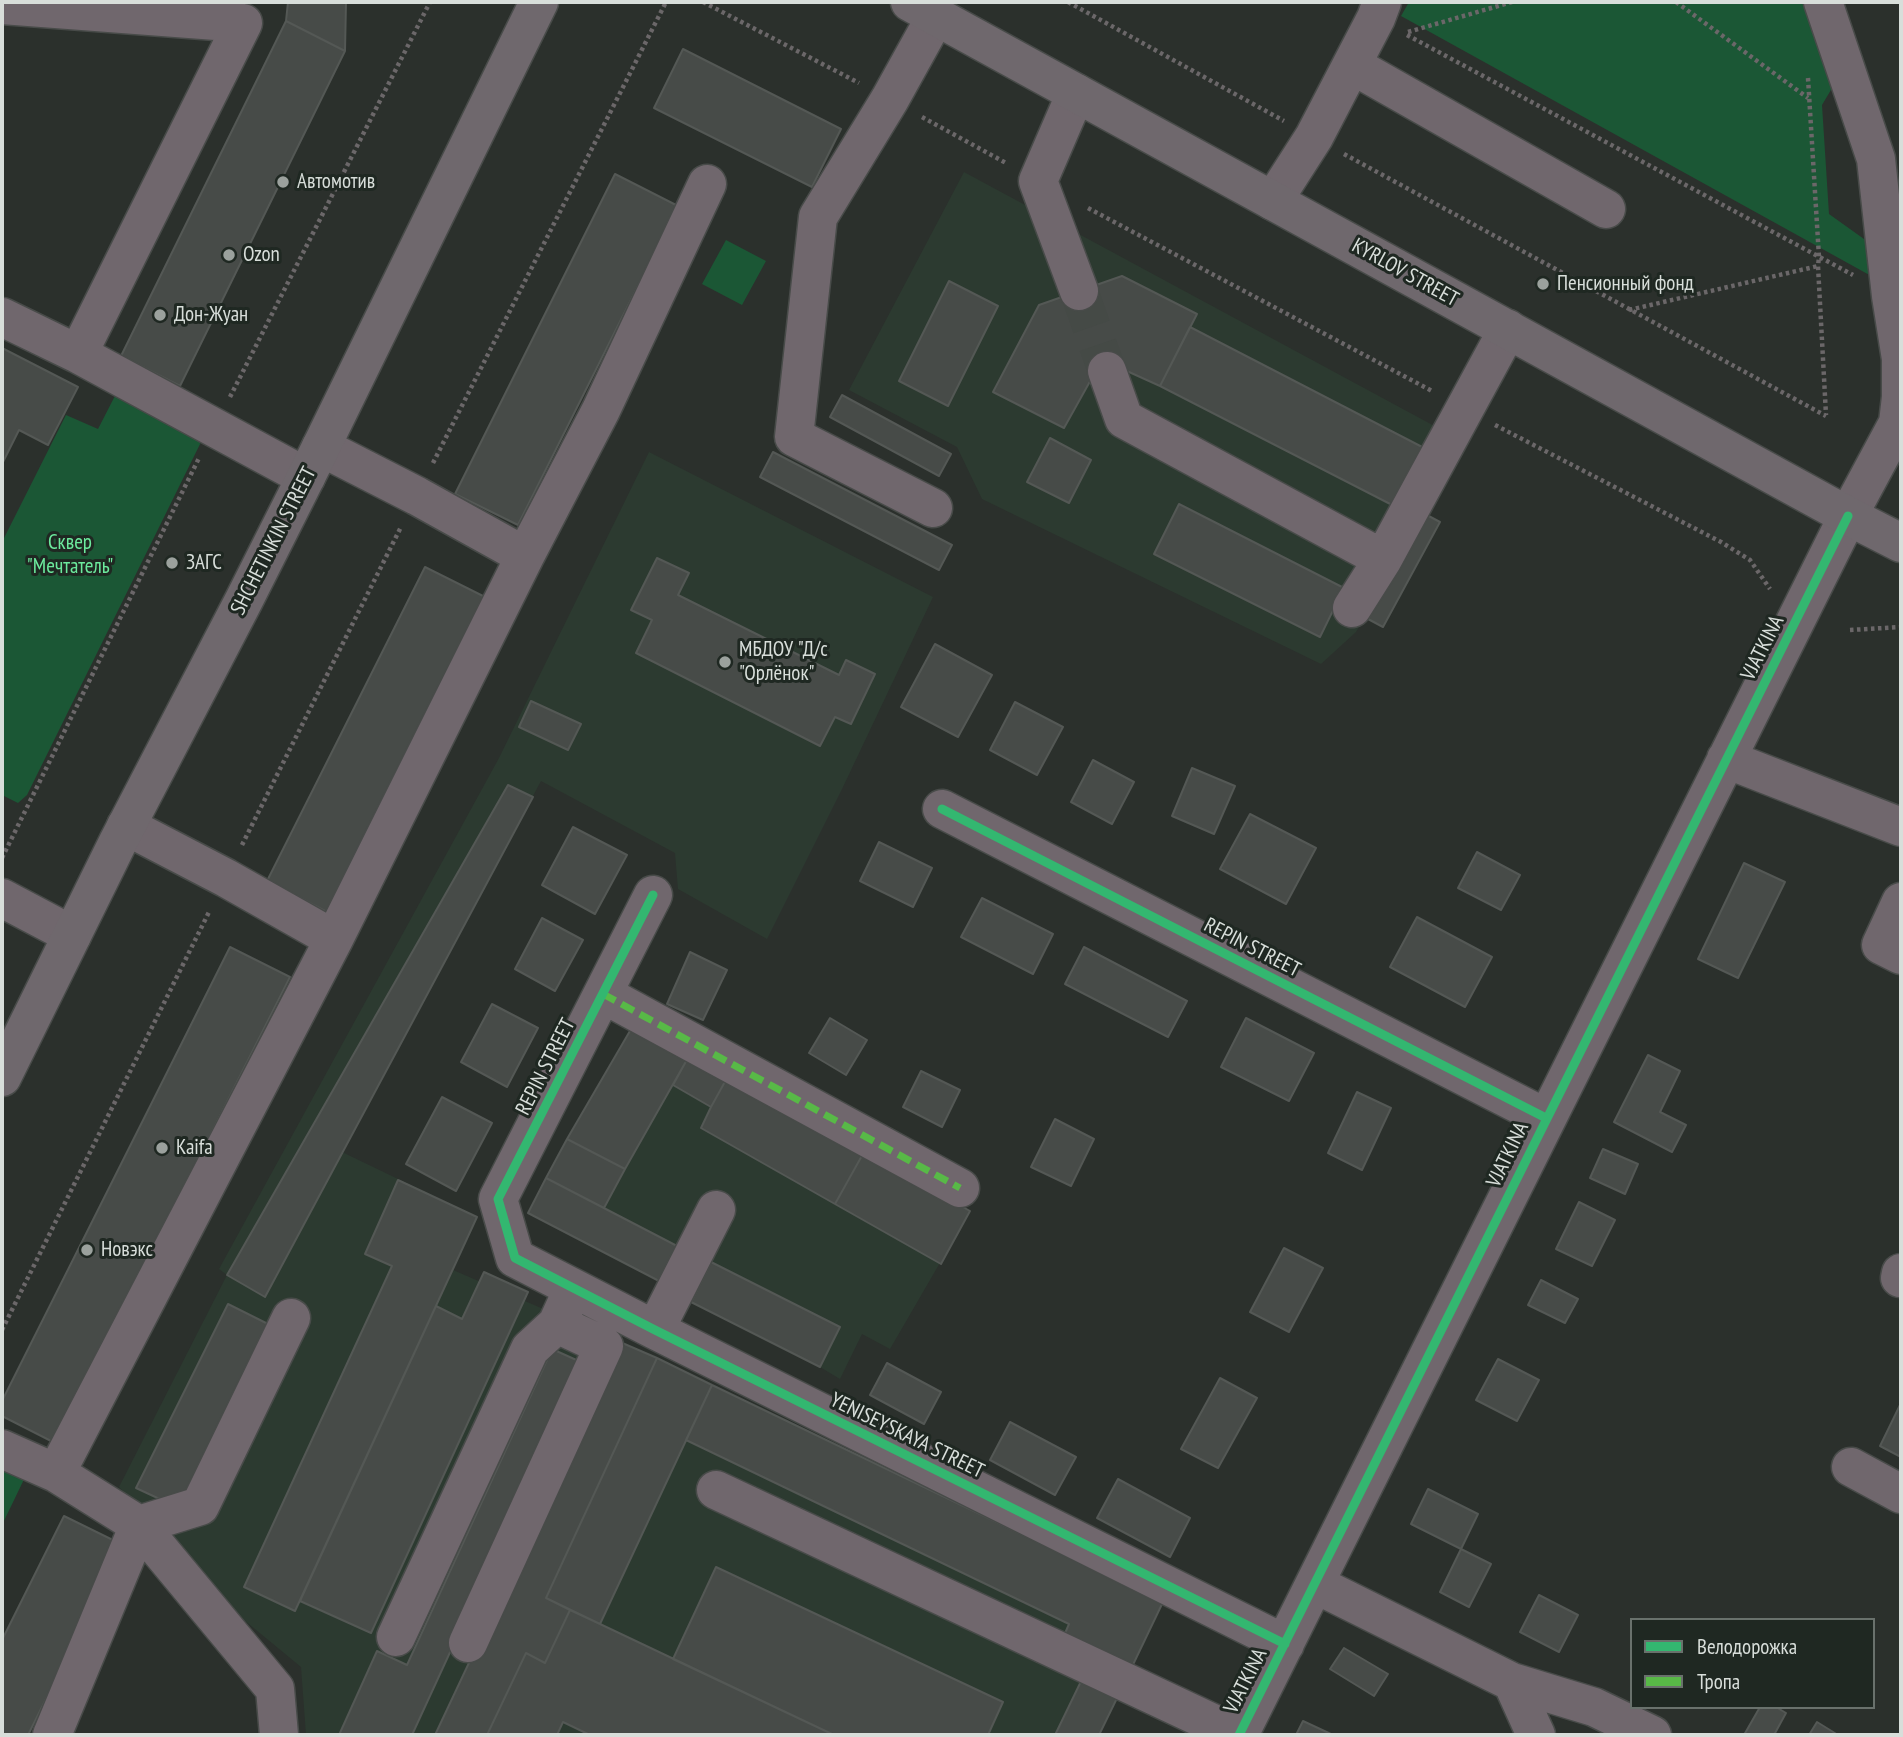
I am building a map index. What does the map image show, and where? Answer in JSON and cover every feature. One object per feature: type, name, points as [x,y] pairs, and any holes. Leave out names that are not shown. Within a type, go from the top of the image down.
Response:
[{"type":"main road","name":"SHCHETINKIN STREET","points":[[2,1077],[126,826],[313,462],[539,2]]},
{"type":"main road","name":"KYRLOV STREET","points":[[923,9],[1901,543]]},
{"type":"street","points":[[1273,201],[1314,137],[1382,2]]},
{"type":"street","name":"VJATKINA","points":[[1238,1735],[1848,516],[1898,422],[1901,359],[1891,296],[1876,159],[1824,2]]},
{"type":"street","points":[[2,5],[244,12],[78,354]]},
{"type":"street","points":[[923,9],[890,99],[818,217],[794,437],[933,508]]},
{"type":"street","points":[[1352,65],[1606,209]]},
{"type":"street","points":[[1076,93],[1038,181],[1079,291]]},
{"type":"street","points":[[56,1473],[334,939],[601,410],[707,184]]},
{"type":"street","points":[[2,317],[313,462],[417,496],[525,556]]},
{"type":"street","points":[[1352,608],[1383,559],[1508,329]]},
{"type":"street","points":[[1107,371],[1124,419],[1383,559]]},
{"type":"street","points":[[1726,759],[1901,827]]},
{"type":"street","name":"REPIN STREET","points":[[943,809],[1546,1118]]},
{"type":"street","points":[[126,826],[334,939]]},
{"type":"street","name":"REPIN STREET","points":[[515,1258],[498,1199],[653,895]]},
{"type":"street","points":[[2,898],[72,936]]},
{"type":"street","points":[[1901,902],[1881,945],[1901,955]]},
{"type":"street","points":[[603,994],[960,1188]]},
{"type":"street","points":[[654,1330],[716,1210]]},
{"type":"street","name":"YENISEYSKAYA STREET","points":[[515,1258],[1285,1644]]},
{"type":"street","points":[[396,1637],[530,1349],[557,1324],[573,1289]]},
{"type":"street","points":[[139,1525],[201,1506],[291,1318]]},
{"type":"street","points":[[467,1643],[604,1346],[557,1324]]},
{"type":"street","points":[[2,1449],[56,1473],[139,1525],[275,1689],[279,1735]]},
{"type":"street","points":[[1851,1467],[1901,1494]]},
{"type":"street","points":[[716,1490],[1238,1735]]},
{"type":"street","points":[[52,1735],[139,1525]]},
{"type":"street","points":[[1315,1584],[1513,1682],[1594,1707],[1652,1735]]},
{"type":"street","points":[[1513,1682],[1536,1735]]},
{"type":"path","points":[[2,1330],[666,2]]},
{"type":"path","points":[[704,2],[890,99],[1038,181]]},
{"type":"path","points":[[1068,2],[1826,416],[1807,73]]},
{"type":"path","points":[[1512,2],[1404,33],[1891,296]]},
{"type":"path","points":[[1676,2],[1809,99]]},
{"type":"path","points":[[1087,207],[1721,542],[1750,560],[1770,590]]},
{"type":"path","points":[[1629,310],[1818,266]]},
{"type":"path","points":[[1850,631],[1901,627]]},
{"type":"shaded area","points":[[964,172],[1464,442],[1356,632],[1321,664],[982,499],[957,447],[849,390]]},
{"type":"shaded area","points":[[649,452],[933,597],[767,939],[678,889],[675,853],[541,781],[342,1152],[477,1217],[453,1270],[657,1358],[1163,1602],[1099,1735],[306,1735],[301,1667],[221,1601],[163,1532],[119,1487],[227,1275],[219,1269],[499,758]]},
{"type":"shaded area","points":[[634,1024],[970,1211],[890,1349],[862,1334],[840,1379],[528,1213],[567,1139]]},
{"type":"green space","points":[[1409,2],[1814,2],[1838,78],[1822,105],[1829,214],[1871,244],[1873,277],[1401,16]]},
{"type":"green space","points":[[726,240],[766,261],[742,305],[702,284]]},
{"type":"green space","name":"Сквер \"Мечтатель\"","points":[[118,390],[205,434],[27,795],[18,803],[2,795],[2,542],[66,415],[98,429]]},
{"type":"green space","points":[[2,1429],[27,1450],[29,1469],[2,1525]]},
{"type":"building","points":[[288,2],[346,2],[345,51],[286,21]]},
{"type":"building","points":[[286,21],[345,51],[180,386],[121,356]]},
{"type":"building","points":[[683,49],[841,129],[812,187],[654,108]]},
{"type":"building","points":[[615,174],[678,206],[518,525],[455,494]]},
{"type":"building","points":[[1122,276],[1197,314],[1160,386],[1118,367],[1093,376],[1064,428],[993,392],[1039,305]]},
{"type":"building","points":[[949,281],[998,306],[948,406],[899,381]]},
{"type":"building","points":[[1190,327],[1428,450],[1398,508],[1160,386]]},
{"type":"building","points":[[2,348],[78,387],[48,445],[19,430],[2,464]]},
{"type":"building","points":[[842,395],[951,454],[939,476],[830,417]]},
{"type":"building","points":[[1050,438],[1091,460],[1069,503],[1027,482]]},
{"type":"building","points":[[773,452],[952,545],[939,570],[760,477]]},
{"type":"building","points":[[1179,504],[1344,588],[1320,637],[1154,554]]},
{"type":"building","points":[[1425,514],[1440,522],[1383,627],[1368,619]]},
{"type":"building","points":[[657,558],[689,573],[678,595],[839,675],[846,660],[875,674],[851,724],[835,717],[820,746],[636,653],[652,620],[631,610]]},
{"type":"building","points":[[425,567],[485,597],[327,912],[267,881]]},
{"type":"building","points":[[935,644],[992,675],[958,737],[901,707]]},
{"type":"building","points":[[531,701],[581,724],[568,750],[519,727]]},
{"type":"building","points":[[1015,702],[1063,727],[1037,775],[990,750]]},
{"type":"building","points":[[1093,760],[1134,782],[1112,824],[1071,802]]},
{"type":"building","points":[[1192,768],[1235,786],[1214,834],[1172,816]]},
{"type":"building","points":[[508,785],[533,797],[265,1297],[227,1275]]},
{"type":"building","points":[[1250,814],[1316,848],[1286,904],[1220,869]]},
{"type":"building","points":[[573,827],[627,855],[595,914],[542,885]]},
{"type":"building","points":[[879,842],[932,868],[913,907],[860,881]]},
{"type":"building","points":[[1477,852],[1520,875],[1501,910],[1458,888]]},
{"type":"building","points":[[1744,863],[1785,882],[1738,978],[1698,959]]},
{"type":"building","points":[[982,898],[1053,934],[1033,974],[961,937]]},
{"type":"building","points":[[1417,917],[1492,957],[1465,1007],[1390,967]]},
{"type":"building","points":[[542,918],[583,940],[555,991],[515,969]]},
{"type":"building","points":[[230,947],[290,977],[55,1443],[2,1416],[2,1401]]},
{"type":"building","points":[[1084,947],[1187,1001],[1168,1037],[1065,984]]},
{"type":"building","points":[[690,952],[727,970],[703,1020],[667,1004]]},
{"type":"building","points":[[492,1004],[538,1028],[507,1087],[461,1062]]},
{"type":"building","points":[[830,1018],[867,1040],[846,1075],[809,1053]]},
{"type":"building","points":[[1246,1018],[1314,1053],[1289,1101],[1221,1067]]},
{"type":"building","points":[[634,1024],[689,1056],[625,1169],[567,1139]]},
{"type":"building","points":[[1648,1055],[1680,1071],[1660,1112],[1686,1125],[1672,1152],[1614,1122]]},
{"type":"building","points":[[689,1056],[727,1078],[711,1107],[673,1085]]},
{"type":"building","points":[[921,1071],[960,1090],[942,1127],[903,1107]]},
{"type":"building","points":[[727,1078],[864,1152],[835,1204],[701,1128]]},
{"type":"building","points":[[1357,1092],[1391,1108],[1362,1170],[1328,1153]]},
{"type":"building","points":[[442,1097],[492,1123],[456,1191],[406,1164]]},
{"type":"building","points":[[1055,1119],[1094,1139],[1071,1186],[1031,1167]]},
{"type":"building","points":[[567,1139],[625,1169],[604,1208],[546,1178]]},
{"type":"building","points":[[1603,1149],[1638,1164],[1625,1194],[1590,1178]]},
{"type":"building","points":[[864,1152],[970,1211],[941,1264],[835,1204]]},
{"type":"building","points":[[546,1178],[679,1247],[661,1282],[528,1213]]},
{"type":"building","points":[[398,1180],[477,1217],[295,1611],[244,1587],[392,1266],[365,1254]]},
{"type":"building","points":[[1579,1202],[1615,1220],[1592,1266],[1556,1249]]},
{"type":"building","points":[[1284,1248],[1323,1268],[1289,1332],[1250,1312]]},
{"type":"building","points":[[711,1262],[840,1327],[820,1367],[691,1302]]},
{"type":"building","points":[[484,1272],[528,1292],[371,1633],[300,1601],[436,1306],[462,1319]]},
{"type":"building","points":[[1541,1280],[1578,1299],[1565,1323],[1528,1305]]},
{"type":"building","points":[[228,1304],[270,1325],[179,1508],[136,1488]]},
{"type":"building","points":[[620,1342],[657,1358],[546,1598],[570,1610],[545,1663],[526,1653],[487,1735],[435,1735]]},
{"type":"building","points":[[552,1349],[583,1363],[412,1735],[339,1735],[377,1651],[407,1665]]},
{"type":"building","points":[[657,1358],[712,1385],[600,1624],[546,1598]]},
{"type":"building","points":[[1498,1359],[1539,1380],[1517,1421],[1476,1400]]},
{"type":"building","points":[[887,1363],[941,1392],[924,1424],[870,1395]]},
{"type":"building","points":[[1220,1378],[1257,1398],[1218,1468],[1181,1449]]},
{"type":"building","points":[[712,1385],[1163,1602],[1130,1671],[1063,1638],[1069,1624],[686,1440]]},
{"type":"building","points":[[1901,1403],[1901,1457],[1880,1446]]},
{"type":"building","points":[[1010,1422],[1076,1457],[1055,1495],[990,1460]]},
{"type":"building","points":[[1118,1479],[1190,1518],[1170,1557],[1097,1518]]},
{"type":"building","points":[[1428,1489],[1478,1514],[1461,1549],[1411,1524]]},
{"type":"building","points":[[64,1516],[123,1545],[28,1735],[2,1735],[2,1640]]},
{"type":"building","points":[[1461,1549],[1491,1564],[1469,1607],[1440,1592]]},
{"type":"building","points":[[716,1567],[1003,1702],[988,1735],[834,1735],[673,1659]]},
{"type":"building","points":[[1539,1595],[1578,1615],[1559,1652],[1520,1632]]},
{"type":"building","points":[[570,1610],[834,1735],[590,1735],[563,1722],[557,1735],[487,1735],[526,1653],[545,1663]]},
{"type":"building","points":[[1344,1648],[1388,1674],[1374,1696],[1330,1669]]},
{"type":"building","points":[[1085,1673],[1121,1690],[1099,1735],[1055,1735]]},
{"type":"building","points":[[1759,1709],[1779,1709],[1786,1713],[1774,1735],[1744,1735]]},
{"type":"building","points":[[1303,1721],[1333,1735],[1296,1735]]},
{"type":"building","points":[[1817,1722],[1838,1735],[1809,1735]]},
{"type":"tunnel","points":[[1079,291],[1107,371]]},
{"type":"marked path","points":[[603,994],[960,1188]]},
{"type":"cycle path","points":[[1239,1735],[1848,516]]},
{"type":"cycle path","points":[[942,809],[1546,1118]]},
{"type":"cycle path","points":[[653,895],[498,1199],[515,1258],[1285,1644]]},
{"type":"place","name":"Автомотив","points":[[283,182]]},
{"type":"place","name":"Ozon","points":[[229,255]]},
{"type":"place","name":"Пенсионный фонд","points":[[1543,284]]},
{"type":"place","name":"Дон-Жуан","points":[[160,315]]},
{"type":"place","name":"ЗАГС","points":[[172,563]]},
{"type":"place","name":"МБДОУ \"Д/с \"Орлёнок\"","points":[[725,662]]},
{"type":"place","name":"Kaifa","points":[[162,1148]]},
{"type":"place","name":"Новэкс","points":[[87,1250]]}]
